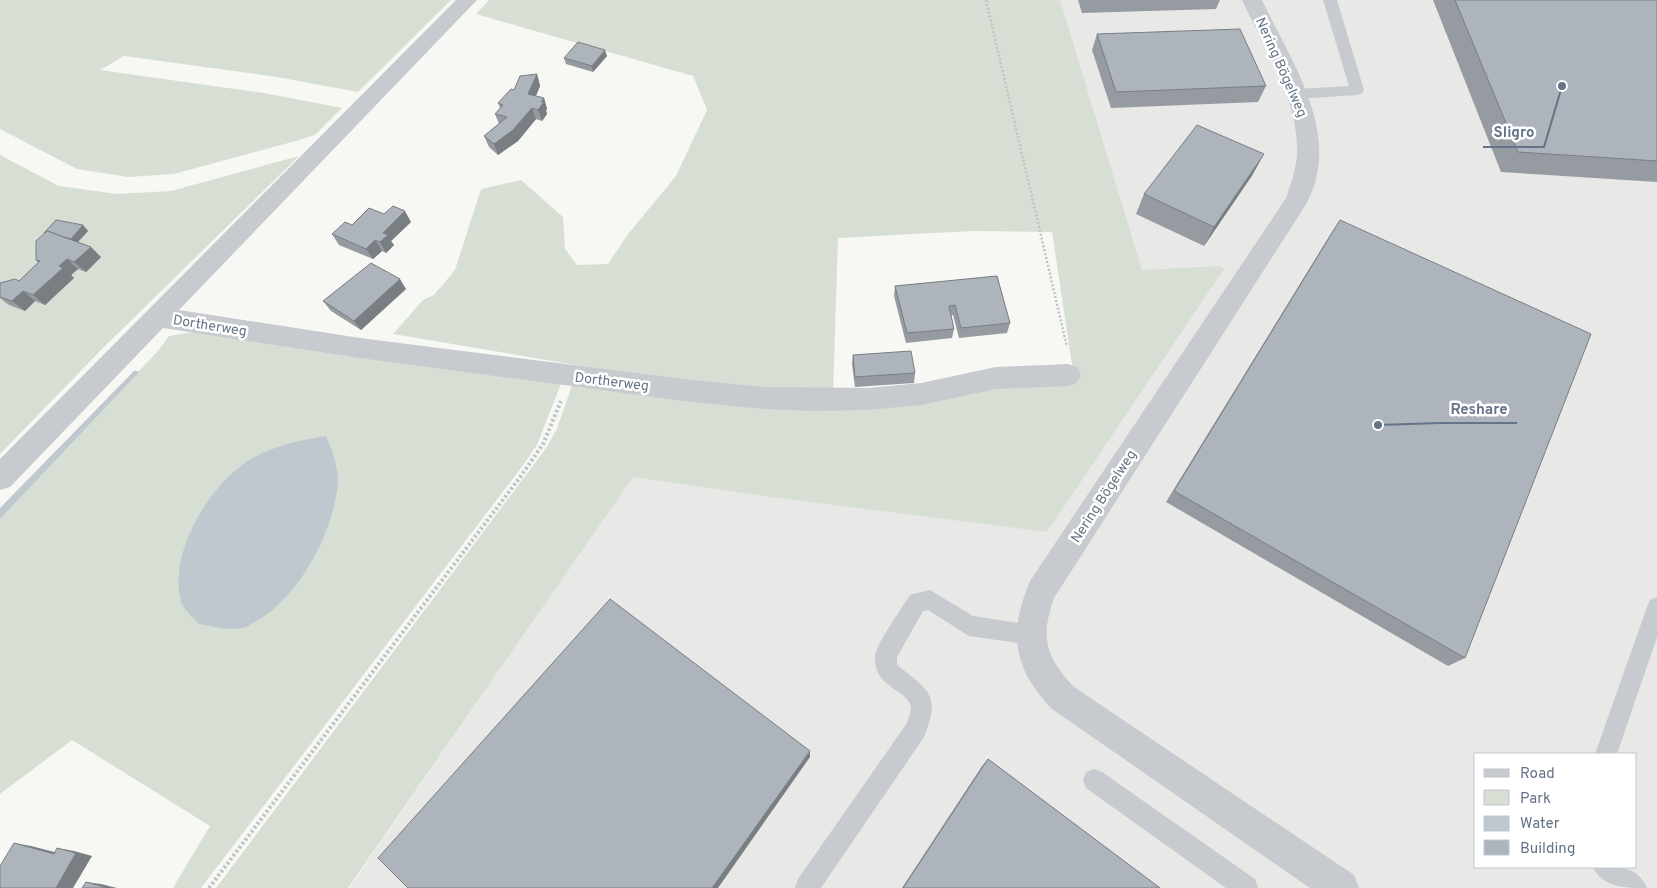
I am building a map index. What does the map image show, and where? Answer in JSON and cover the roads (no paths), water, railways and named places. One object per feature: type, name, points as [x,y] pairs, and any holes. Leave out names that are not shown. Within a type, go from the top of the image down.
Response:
[{"type":"street","name":"Dortherweg","points":[[0,478],[467,0]]},
{"type":"street","name":"Nering Bögelweg","points":[[1252,0],[1306,118],[1309,147],[1307,171],[1297,200],[1041,591],[1031,621],[1031,634],[1033,653],[1042,674],[1063,698],[1338,887]]},
{"type":"street","name":"Dortherweg","points":[[156,317],[360,348],[571,376],[692,391],[814,400],[867,399],[921,394],[996,378],[1068,375]]},
{"type":"lane","points":[[1296,94],[1357,90],[1330,0]]},
{"type":"lane","points":[[806,888],[916,729],[922,710],[919,696],[887,670],[886,655],[917,602],[930,600],[969,626],[1031,634]]},
{"type":"lane","points":[[1606,753],[1657,607]]},
{"type":"lane","points":[[1094,780],[1246,888]]},
{"type":"lane","points":[[1606,868],[1635,888]]},
{"type":"water","points":[[134,371],[138,371],[138,373],[0,519],[0,508]]},
{"type":"water","points":[[326,436],[337,469],[338,481],[335,500],[322,541],[300,580],[271,611],[247,627],[232,629],[199,624],[183,607],[179,586],[179,568],[191,530],[201,512],[224,481],[247,462],[279,447]]},
{"type":"place","name":"Sligro","points":[[1562,86]]},
{"type":"place","name":"Reshare","points":[[1378,425]]}]
